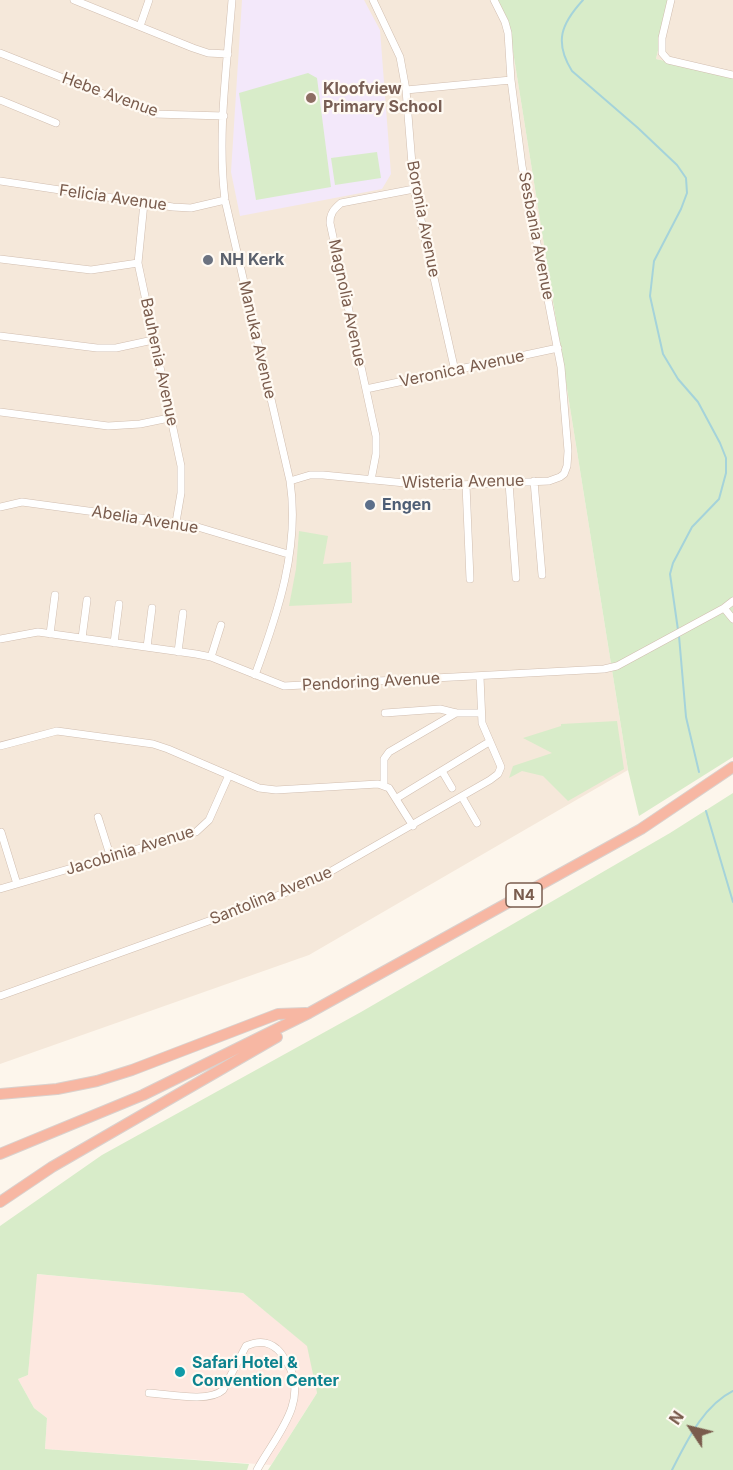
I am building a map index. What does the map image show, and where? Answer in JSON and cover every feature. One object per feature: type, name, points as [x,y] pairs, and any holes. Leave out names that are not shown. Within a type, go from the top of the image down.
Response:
[{"type":"highway","name":"N4","points":[[0,1154],[143,1095],[309,1013],[641,829],[733,766]]},
{"type":"highway","points":[[0,1094],[57,1089],[97,1081],[132,1070],[278,1014],[309,1013]]},
{"type":"highway","points":[[0,1202],[52,1167],[261,1047],[294,1026],[309,1013]]},
{"type":"street","points":[[74,0],[193,48],[208,53],[228,54]]},
{"type":"street","points":[[140,26],[149,0]]},
{"type":"street","name":"Manuka Avenue","points":[[232,0],[222,165],[225,200],[294,507],[281,600],[255,675]]},
{"type":"street","name":"Boronia Avenue","points":[[373,0],[400,57],[406,90],[414,189],[455,371]]},
{"type":"street","name":"Sesbania Avenue","points":[[494,0],[508,33],[511,80],[534,230],[558,348],[568,452],[564,474]]},
{"type":"street","points":[[671,0],[662,38],[662,53],[668,60],[733,75]]},
{"type":"street","name":"Hebe Avenue","points":[[0,53],[154,114],[224,116]]},
{"type":"street","points":[[406,90],[511,80]]},
{"type":"street","points":[[0,100],[56,123]]},
{"type":"street","name":"Felicia Avenue","points":[[0,181],[190,208],[225,200]]},
{"type":"street","name":"Magnolia Avenue","points":[[370,480],[376,454],[376,436],[330,216],[341,203],[414,189]]},
{"type":"street","name":"Bauhenia Avenue","points":[[144,202],[138,263],[178,452],[182,480],[176,522]]},
{"type":"street","points":[[0,259],[91,270],[138,263]]},
{"type":"street","points":[[0,336],[97,348],[116,348],[153,340]]},
{"type":"street","name":"Veronica Avenue","points":[[366,389],[558,348]]},
{"type":"street","points":[[0,412],[108,426],[140,424],[169,418]]},
{"type":"street","name":"Wisteria Avenue","points":[[290,481],[324,475],[417,486],[466,485],[552,480],[564,474]]},
{"type":"street","points":[[534,481],[542,575]]},
{"type":"street","points":[[509,483],[516,578]]},
{"type":"street","points":[[466,485],[471,579]]},
{"type":"street","name":"Abelia Avenue","points":[[0,507],[22,502],[176,522],[288,554]]},
{"type":"street","points":[[50,634],[55,595]]},
{"type":"street","points":[[82,638],[87,600]]},
{"type":"street","name":"Pendoring Avenue","points":[[0,639],[31,633],[50,634],[211,657],[284,686],[480,677],[610,669],[630,660],[733,601]]},
{"type":"street","points":[[114,643],[119,604]]},
{"type":"street","points":[[147,647],[152,608]]},
{"type":"street","points":[[724,608],[733,619]]},
{"type":"street","points":[[178,652],[183,613]]},
{"type":"street","points":[[211,657],[221,624]]},
{"type":"street","name":"Santolina Avenue","points":[[0,996],[314,881],[496,777],[500,770],[498,757],[482,723],[480,677]]},
{"type":"street","points":[[386,713],[440,709],[456,713],[481,713]]},
{"type":"street","points":[[384,785],[384,759],[388,752],[456,713]]},
{"type":"street","points":[[0,746],[49,732],[65,732],[153,744],[268,790],[378,783],[389,788],[397,798],[412,826]]},
{"type":"street","points":[[397,798],[489,742]]},
{"type":"street","points":[[442,771],[452,788]]},
{"type":"street","name":"Jacobinia Avenue","points":[[0,889],[196,832],[209,820],[229,775]]},
{"type":"street","points":[[462,797],[477,823]]},
{"type":"street","points":[[98,817],[111,858]]},
{"type":"street","points":[[1,832],[17,884]]},
{"type":"street","points":[[149,1393],[199,1397],[219,1394],[246,1346],[260,1342],[273,1346],[281,1353],[291,1369],[295,1383],[295,1400],[287,1421],[257,1470]]},
{"type":"shaded area","points":[[0,0],[497,0],[508,20],[628,770],[309,955],[0,1064]]},
{"type":"shaded area","name":"Kloofview Primary School","points":[[242,0],[364,0],[380,30],[391,174],[382,189],[240,216],[231,172]]},
{"type":"shaded area","points":[[670,0],[733,0],[733,76],[656,59]]},
{"type":"shaded area","points":[[36,1274],[243,1293],[308,1346],[317,1393],[271,1465],[45,1449],[47,1418],[34,1408],[18,1379],[28,1375]]},
{"type":"green space","points":[[497,0],[670,0],[656,59],[733,76],[733,757],[639,816],[628,770],[508,20]]},
{"type":"green space","points":[[308,73],[317,78],[331,187],[256,200],[239,93]]},
{"type":"green space","points":[[377,152],[381,178],[335,185],[331,158]]},
{"type":"green space","points":[[299,531],[328,536],[323,564],[351,562],[352,603],[289,606],[296,569]]},
{"type":"green space","points":[[617,721],[624,769],[568,801],[543,776],[522,771],[509,778],[513,766],[552,753],[523,738],[561,726],[561,724]]},
{"type":"green space","points":[[733,793],[733,1470],[268,1470],[317,1393],[307,1346],[243,1293],[37,1274],[28,1375],[18,1379],[34,1408],[47,1418],[45,1449],[249,1464],[247,1470],[0,1470],[0,1226],[102,1155],[361,1012],[670,833]]},
{"type":"waterway","points":[[583,0],[565,25],[562,42],[566,61],[572,71],[677,165],[686,178],[687,193],[681,209],[654,261],[650,296],[663,354],[678,379],[698,402],[720,443],[726,458],[726,473],[719,499],[692,527],[673,563],[670,574],[678,630]]},
{"type":"waterway","points":[[679,636],[686,717],[699,772]]},
{"type":"waterway","points":[[706,811],[733,902]]},
{"type":"waterway","points":[[672,1470],[704,1415],[733,1391]]},
{"type":"place","name":"Kloofview Primary School","points":[[311,98]]},
{"type":"place","name":"NH Kerk","points":[[208,260]]},
{"type":"place","name":"Engen","points":[[370,505]]},
{"type":"place","name":"Safari Hotel & Convention Center","points":[[180,1372]]}]
